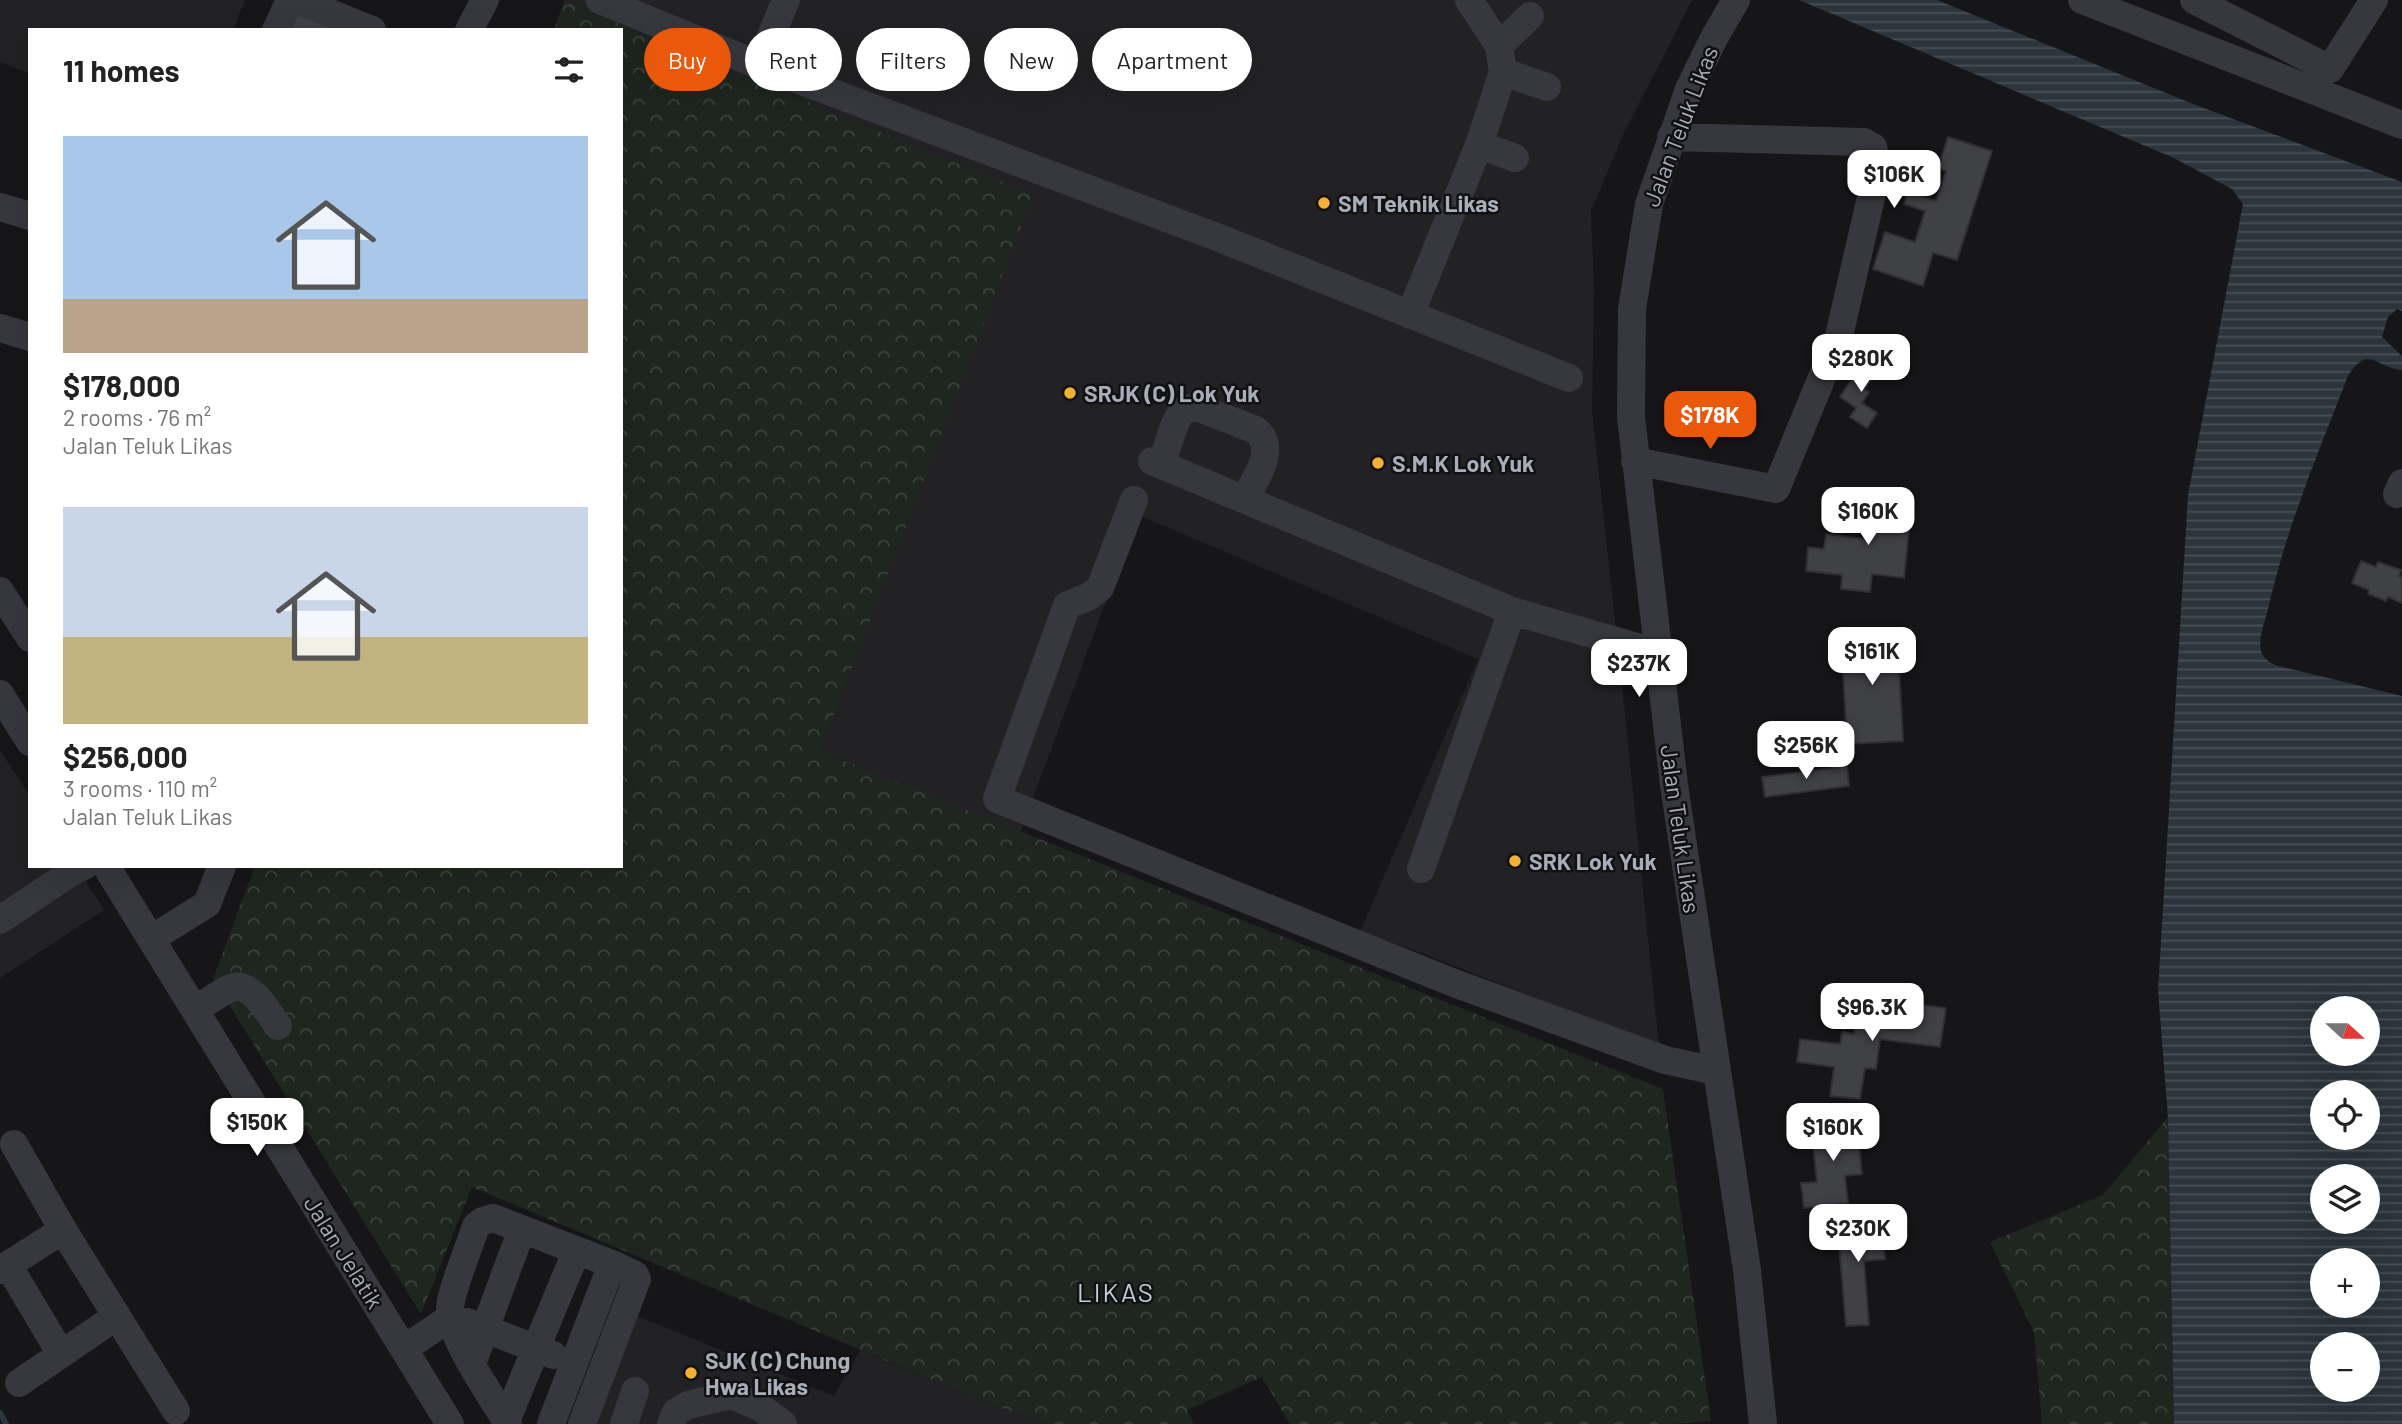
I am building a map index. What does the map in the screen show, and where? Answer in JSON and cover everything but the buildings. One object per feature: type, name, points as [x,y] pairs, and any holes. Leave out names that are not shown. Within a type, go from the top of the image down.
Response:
[{"type":"street","points":[[277,28],[290,0]]},
{"type":"street","points":[[298,0],[367,28]]},
{"type":"street","points":[[470,28],[485,0]]},
{"type":"street","points":[[600,0],[630,6],[745,59]]},
{"type":"street","points":[[774,28],[786,0]]},
{"type":"street","points":[[1469,0],[1501,59],[1548,87]]},
{"type":"street","name":"Jalan Teluk Likas","points":[[1736,0],[1704,58],[1671,137],[1649,204],[1632,309],[1631,417],[1674,785],[1747,1270],[1763,1424]]},
{"type":"street","points":[[2081,0],[2402,125]]},
{"type":"street","points":[[2194,0],[2330,69],[2374,0]]},
{"type":"street","points":[[1409,315],[1479,145],[1501,59],[1530,16]]},
{"type":"street","points":[[828,91],[1222,239],[1569,378]]},
{"type":"street","points":[[1635,461],[1776,489],[1839,336],[1875,180],[1873,147],[1864,142],[1671,137]]},
{"type":"street","points":[[1479,145],[1515,158]]},
{"type":"street","points":[[0,206],[28,215]]},
{"type":"street","points":[[0,328],[28,336]]},
{"type":"street","points":[[1245,499],[1267,450],[1264,436],[1256,430],[1199,408],[1183,411],[1157,462],[1245,499],[1513,611],[1658,653]]},
{"type":"street","points":[[1134,500],[1100,588],[1088,597],[1068,604],[997,799],[1454,983],[1665,1060],[1716,1071]]},
{"type":"street","points":[[0,591],[22,606],[28,630]]},
{"type":"street","points":[[1421,869],[1513,611]]},
{"type":"street","points":[[0,694],[28,739]]},
{"type":"street","points":[[0,919],[81,868]]},
{"type":"street","name":"Jalan Jelatik","points":[[107,868],[450,1424]]},
{"type":"street","points":[[151,939],[207,904],[221,868]]},
{"type":"street","points":[[195,1010],[234,987],[244,988],[251,991],[278,1026]]},
{"type":"street","points":[[14,1144],[63,1230],[176,1411]]},
{"type":"street","points":[[507,1423],[472,1364],[451,1317],[450,1306],[476,1226],[493,1218],[612,1264],[635,1275],[637,1279],[582,1424]]},
{"type":"street","points":[[472,1364],[522,1229]]},
{"type":"street","points":[[61,1354],[4,1268],[63,1230]]},
{"type":"street","points":[[507,1423],[535,1347],[576,1252]]},
{"type":"street","points":[[551,1424],[612,1264]]},
{"type":"street","points":[[19,1383],[117,1316]]},
{"type":"street","points":[[404,1349],[451,1317]]},
{"type":"street","points":[[451,1317],[535,1347],[573,1364]]},
{"type":"street","points":[[624,1424],[635,1391]]},
{"type":"street","points":[[671,1424],[676,1412],[688,1405],[731,1395],[760,1407],[783,1424]]},
{"type":"shaded area","points":[[0,0],[245,0],[234,28],[28,28],[28,73],[0,62]]},
{"type":"shaded area","points":[[561,0],[1692,0],[1624,133],[1591,211],[1594,289],[1592,411],[1659,1046],[1416,951],[1360,932],[1478,659],[1138,515],[1020,833],[820,751],[1032,195],[781,91],[842,91],[842,28],[745,28],[745,76],[731,70],[731,28],[644,28],[644,34]]},
{"type":"shaded area","points":[[1799,0],[1937,0],[2193,104],[2402,182],[2402,311],[2397,309],[2388,317],[2382,337],[2402,356],[2402,370],[2367,359],[2355,366],[2348,376],[2293,520],[2275,579],[2260,646],[2263,656],[2275,665],[2402,696],[2402,1424],[2174,1424],[2168,1117],[2158,991],[2188,495],[2243,204],[2232,189],[2174,158]]},
{"type":"shaded area","points":[[0,750],[28,793],[28,868],[77,868],[104,910],[0,978]]},
{"type":"shaded area","name":"SJK (C) Chung Hwa Likas","points":[[630,1313],[834,1396],[860,1350],[992,1405],[1051,1424],[585,1424]]},
{"type":"green space","points":[[564,1],[644,34],[644,91],[731,91],[731,70],[745,76],[745,91],[782,91],[1033,195],[820,751],[1663,1089],[1711,1421],[1672,1424],[1290,1424],[1262,1377],[1187,1410],[1194,1424],[1051,1424],[992,1405],[472,1187],[421,1314],[213,979],[254,868],[623,868],[623,28],[555,28]]},
{"type":"green space","points":[[2168,1117],[2174,1424],[2042,1424],[2034,1332],[1990,1242],[2103,1195]]},
{"type":"waterway","points":[[0,1413],[6,1424]]},
{"type":"place","name":"SM Teknik Likas","points":[[1324,203]]},
{"type":"place","name":"SRJK (C) Lok Yuk","points":[[1070,393]]},
{"type":"place","name":"S.M.K Lok Yuk","points":[[1378,463]]},
{"type":"place","name":"SRK Lok Yuk","points":[[1515,861]]},
{"type":"place","name":"SJK (C) Chung Hwa Likas","points":[[691,1373]]},
{"type":"district","name":"LIKAS","points":[[1116,1291]]}]
